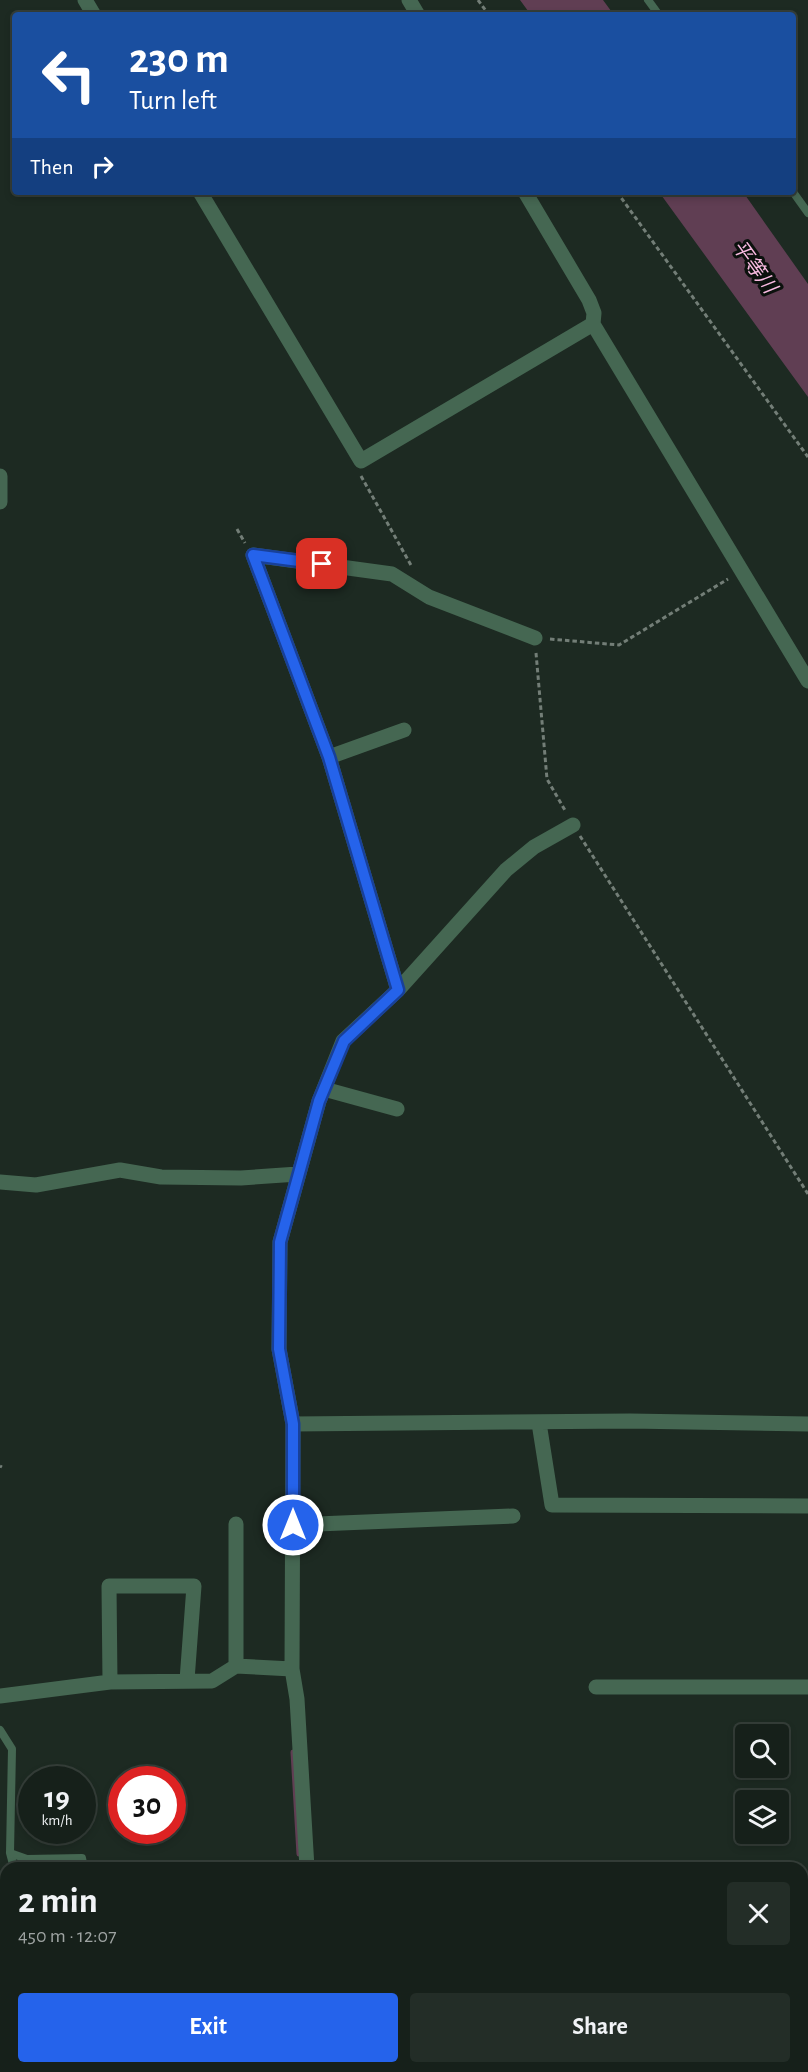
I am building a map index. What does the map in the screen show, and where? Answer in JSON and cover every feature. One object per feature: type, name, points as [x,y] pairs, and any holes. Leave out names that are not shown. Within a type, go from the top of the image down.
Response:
[{"type":"street","points":[[202,195],[361,461],[585,331],[593,324]]},
{"type":"street","points":[[527,195],[589,300],[594,313],[593,324],[808,681]]},
{"type":"street","points":[[0,476],[0,502]]},
{"type":"street","points":[[398,990],[329,757],[253,555],[392,574],[429,597],[535,638]]},
{"type":"street","points":[[329,757],[404,730]]},
{"type":"street","points":[[307,1862],[297,1699],[292,1669],[293,1424],[279,1349],[280,1242],[324,1089],[344,1041],[398,990],[506,870],[534,847],[573,825]]},
{"type":"street","points":[[324,1089],[397,1109]]},
{"type":"street","points":[[0,1182],[36,1185],[120,1170],[161,1177],[241,1178],[298,1174]]},
{"type":"street","points":[[293,1424],[630,1421],[808,1424]]},
{"type":"street","points":[[539,1423],[552,1505],[808,1506]]},
{"type":"street","points":[[293,1525],[513,1516]]},
{"type":"street","points":[[236,1524],[236,1666]]},
{"type":"street","points":[[110,1683],[109,1586],[194,1586],[187,1680]]},
{"type":"street","points":[[0,1696],[110,1683],[212,1681],[236,1666],[292,1669]]},
{"type":"street","points":[[596,1687],[808,1687]]},
{"type":"lane","points":[[795,195],[808,213]]},
{"type":"lane","points":[[0,1730],[12,1749],[10,1853],[12,1862]]},
{"type":"lane","points":[[10,1853],[27,1859],[82,1858],[83,1862]]},
{"type":"path","points":[[618,195],[808,457]]},
{"type":"path","points":[[361,461],[361,478],[429,597]]},
{"type":"path","points":[[741,571],[619,645],[535,638],[547,780],[573,825],[808,1194]]},
{"type":"water","points":[[520,0],[603,0],[612,12],[529,12]]},
{"type":"water","name":"平等川","points":[[661,195],[745,195],[808,284],[808,397]]},
{"type":"waterway","points":[[293,1752],[299,1854]]},
{"type":"route","points":[[293,1525],[293,1424],[279,1349],[280,1242],[319,1101],[344,1041],[398,990],[329,757],[253,555],[322,564]]}]
